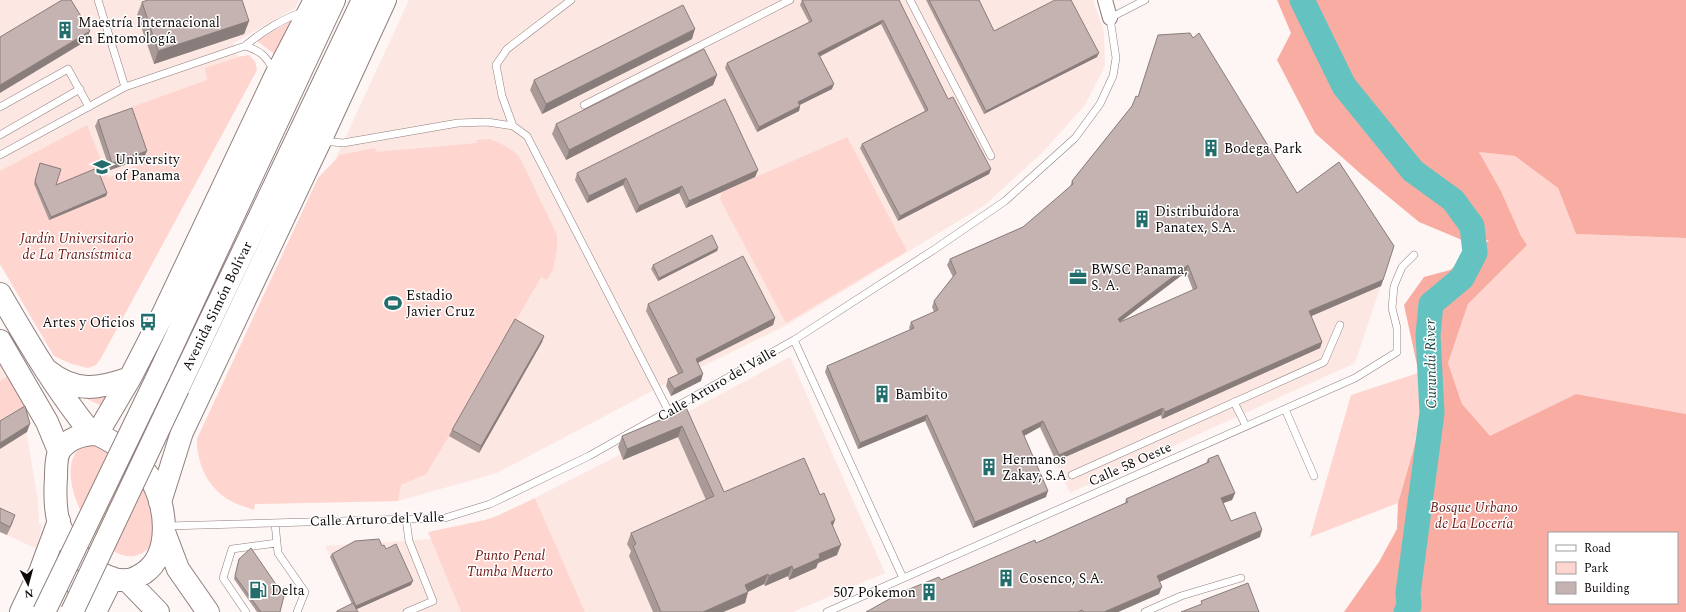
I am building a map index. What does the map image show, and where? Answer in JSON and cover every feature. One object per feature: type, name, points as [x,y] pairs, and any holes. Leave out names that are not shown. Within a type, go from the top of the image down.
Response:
[{"type":"main road","name":"Avenida Simón Bolívar","points":[[44,612],[159,374],[334,0]]},
{"type":"main road","name":"Avenida Simón Bolívar","points":[[72,612],[363,0]]},
{"type":"main road","points":[[160,502],[182,432],[385,0]]},
{"type":"main road","points":[[94,434],[130,378],[164,312],[276,75],[313,5]]},
{"type":"main road","points":[[0,294],[43,367],[73,411],[94,434],[121,447],[142,467],[151,480],[160,502],[164,529],[178,569],[208,612]]},
{"type":"main road","points":[[0,341],[47,422],[59,451],[56,469],[55,493],[58,521],[68,540],[80,556],[97,571],[120,579],[158,612]]},
{"type":"main road","points":[[43,367],[65,382],[79,386],[102,386],[130,378]]},
{"type":"main road","points":[[130,378],[123,404],[124,415],[129,426],[145,435],[161,436],[182,432]]},
{"type":"main road","points":[[59,451],[72,439],[82,435],[94,434]]},
{"type":"main road","points":[[24,605],[40,572],[58,521]]},
{"type":"main road","points":[[95,612],[120,579],[138,577],[149,570],[157,559],[161,550],[164,529]]},
{"type":"main road","points":[[24,605],[47,580],[55,577],[65,578],[76,583],[82,590],[86,601],[87,612]]},
{"type":"street","name":"Calle Arturo del Valle","points":[[1105,0],[1110,18]]},
{"type":"lane","points":[[98,0],[124,87]]},
{"type":"lane","points":[[513,126],[502,96],[496,65],[507,49],[571,0]]},
{"type":"lane","points":[[584,105],[790,0]]},
{"type":"lane","points":[[910,0],[991,156]]},
{"type":"lane","points":[[1110,18],[1145,0]]},
{"type":"lane","points":[[0,155],[124,87],[245,46],[254,38],[294,14],[313,5]]},
{"type":"lane","name":"Calle Arturo del Valle","points":[[164,529],[275,523],[445,518],[490,504],[589,456],[794,340],[935,249],[1006,201],[1075,138],[1100,104],[1113,76],[1116,58],[1110,18]]},
{"type":"lane","points":[[245,46],[257,50],[267,58],[276,75]]},
{"type":"lane","points":[[0,107],[68,69],[89,107]]},
{"type":"lane","points":[[0,135],[80,89]]},
{"type":"lane","points":[[320,140],[343,143],[458,124],[487,122],[513,126],[527,136],[669,412]]},
{"type":"lane","name":"Calle 58 Oeste","points":[[827,612],[1355,378],[1397,352],[1397,328],[1392,308],[1394,286],[1402,267],[1414,255]]},
{"type":"lane","points":[[1072,475],[1324,362],[1340,325]]},
{"type":"lane","points":[[794,340],[903,578]]},
{"type":"lane","points":[[1234,402],[1246,426]]},
{"type":"lane","points":[[1285,409],[1314,476]]},
{"type":"lane","points":[[406,519],[409,540],[433,601],[407,612]]},
{"type":"lane","points":[[275,523],[278,552],[305,592],[297,612]]},
{"type":"lane","points":[[246,612],[223,578],[232,549],[277,543]]},
{"type":"lane","points":[[1145,612],[1181,596],[1241,578]]},
{"type":"shaded area","name":"University of Panama","points":[[0,0],[299,0],[295,8],[234,43],[238,57],[249,55],[255,62],[257,70],[101,358],[96,365],[88,368],[72,364],[54,356],[0,264]]},
{"type":"shaded area","points":[[409,0],[1093,0],[1104,32],[1105,66],[1085,105],[1044,151],[985,205],[787,325],[656,389],[497,473],[398,501],[255,504],[254,510],[239,505],[223,496],[207,479],[201,466],[197,450],[197,439],[318,178],[334,162]]},
{"type":"shaded area","points":[[1337,168],[1392,252],[1355,363],[1070,493],[1015,375],[1195,294],[1189,279]]},
{"type":"shaded area","points":[[790,357],[885,573],[793,612],[585,612],[535,498],[621,454],[624,460],[689,432],[682,415]]},
{"type":"shaded area","points":[[0,363],[8,376],[0,381]]},
{"type":"shaded area","points":[[25,424],[38,500],[39,524],[42,524],[37,549],[0,532],[0,428]]},
{"type":"shaded area","points":[[431,539],[461,612],[356,612],[325,546]]},
{"type":"green space","name":"Bosque Urbano de La Locería","points":[[1277,0],[1686,0],[1686,238],[1576,234],[1558,188],[1515,156],[1479,152],[1501,191],[1521,236],[1527,245],[1468,304],[1448,363],[1462,404],[1490,436],[1576,394],[1686,414],[1686,612],[1344,612],[1379,562],[1397,529],[1398,503],[1426,406],[1404,305],[1424,277],[1450,270],[1489,240],[1467,242],[1419,222],[1362,175],[1315,133],[1277,60],[1291,33]]},
{"type":"green space","points":[[297,17],[274,54],[257,41]]},
{"type":"green space","name":"Jardín Universitario de La Transístmica","points":[[249,55],[255,62],[257,70],[101,358],[96,365],[88,368],[72,364],[54,356],[0,264],[0,171],[87,125],[108,178],[148,160],[132,107],[207,80],[205,68]]},
{"type":"green space","points":[[847,137],[907,251],[786,323],[720,199],[722,192]]},
{"type":"green space","name":"Estadio Javier Cruz","points":[[489,139],[510,148],[520,158],[557,235],[557,250],[553,269],[547,280],[541,277],[513,326],[479,453],[449,436],[426,474],[401,485],[398,501],[255,504],[254,510],[223,496],[207,478],[201,463],[197,447],[197,439],[318,178],[340,155],[375,148],[376,152],[477,143],[477,140]]},
{"type":"green space","points":[[1479,152],[1515,156],[1558,188],[1576,234],[1686,238],[1686,414],[1576,394],[1490,437],[1462,404],[1448,363],[1468,304],[1526,245],[1501,191]]},
{"type":"green space","points":[[1418,373],[1426,406],[1398,503],[1310,537],[1351,395]]},
{"type":"green space","points":[[8,376],[27,411],[0,428],[0,381]]},
{"type":"green space","points":[[113,390],[104,407],[81,396]]},
{"type":"green space","points":[[106,442],[152,496],[153,543],[139,555],[124,555],[108,547],[94,533],[82,515],[74,494],[71,475],[73,458],[76,452],[85,444]]},
{"type":"green space","name":"Punto Penal Tumba Muerto","points":[[535,498],[585,612],[461,612],[428,532],[485,520]]},
{"type":"building","points":[[62,0],[71,0],[90,31],[0,85],[0,37]]},
{"type":"building","points":[[148,0],[242,0],[249,21],[158,51],[142,2]]},
{"type":"building","points":[[802,0],[899,0],[948,99],[953,97],[991,169],[900,216],[862,144],[928,110],[883,20],[818,53],[834,84],[798,102],[800,106],[759,127],[727,63],[812,21]]},
{"type":"building","points":[[929,0],[979,0],[994,31],[1055,0],[1071,0],[1099,53],[986,111]]},
{"type":"building","points":[[683,5],[695,29],[546,104],[534,80]]},
{"type":"building","points":[[1190,33],[1193,38],[1199,33],[1297,193],[1339,162],[1394,246],[1383,280],[1309,311],[1322,342],[1165,412],[1163,408],[1059,455],[1043,421],[1022,431],[1048,491],[975,522],[927,415],[860,443],[827,366],[914,328],[911,322],[938,310],[934,301],[956,273],[950,259],[1023,227],[1073,184],[1072,181],[1132,106],[1136,96],[1138,97],[1158,35]],"holes":[[[1188,265],[1197,288],[1120,322],[1118,319]]]},
{"type":"building","points":[[704,49],[717,75],[569,150],[556,124]]},
{"type":"building","points":[[725,99],[758,170],[689,201],[682,186],[639,206],[626,178],[589,196],[577,173]]},
{"type":"building","points":[[132,108],[147,151],[112,163],[98,120]]},
{"type":"building","points":[[40,163],[61,169],[56,185],[97,168],[107,193],[51,217],[35,181]]},
{"type":"building","points":[[712,235],[718,248],[659,278],[653,265]]},
{"type":"building","points":[[743,256],[775,318],[696,359],[703,374],[674,389],[668,379],[683,372],[648,304]]},
{"type":"building","points":[[515,319],[544,336],[481,446],[452,430]]},
{"type":"building","points":[[685,405],[724,492],[804,458],[820,495],[824,493],[835,520],[831,522],[841,545],[819,554],[820,558],[793,570],[792,566],[769,576],[768,574],[745,585],[748,592],[703,612],[661,612],[633,546],[636,544],[631,533],[714,496],[682,426],[627,449],[622,436],[677,413],[676,409]]},
{"type":"building","points":[[25,406],[30,424],[0,443],[0,421]]},
{"type":"building","points":[[1218,455],[1235,493],[1221,498],[1231,521],[1255,512],[1262,530],[1157,576],[1162,587],[1104,612],[1084,612],[1082,610],[1078,612],[866,612],[902,592],[939,577],[941,580],[1035,540],[1036,543],[1128,502],[1126,499],[1209,462],[1208,459]]},
{"type":"building","points":[[0,508],[15,515],[10,527],[0,522]]},
{"type":"building","points":[[379,539],[382,546],[384,545],[386,549],[396,544],[413,581],[356,606],[332,554],[355,541]]},
{"type":"building","name":"Delta","points":[[251,548],[284,596],[280,612],[261,612],[235,576],[239,559]]},
{"type":"building","points":[[1248,583],[1259,612],[1181,612],[1202,604],[1201,601]]},
{"type":"building","points":[[353,603],[358,612],[337,612],[337,611]]},
{"type":"waterway","name":"Curundú River","points":[[1302,0],[1344,86],[1413,171],[1453,200],[1472,226],[1475,253],[1462,278],[1431,304],[1428,335],[1432,413],[1408,593],[1409,606],[1406,612]]},
{"type":"place","name":"Maestría Internacional en Entomología","points":[[65,30]]},
{"type":"place","name":"Bodega Park","points":[[1211,148]]},
{"type":"place","name":"University of Panama","points":[[102,167]]},
{"type":"place","name":"Distribuidora Panatex, S.A.","points":[[1142,219]]},
{"type":"place","name":"BWSC Panama, S. A.","points":[[1078,277]]},
{"type":"place","name":"Estadio Javier Cruz","points":[[393,303]]},
{"type":"place","name":"Artes y Oficios","points":[[148,322]]},
{"type":"place","name":"Bambito","points":[[882,394]]},
{"type":"place","name":"Hermanos Zakay, S.A","points":[[989,467]]},
{"type":"place","name":"Cosenco, S.A.","points":[[1006,578]]},
{"type":"place","name":"Delta","points":[[258,590]]},
{"type":"place","name":"507 Pokemon","points":[[929,592]]}]
